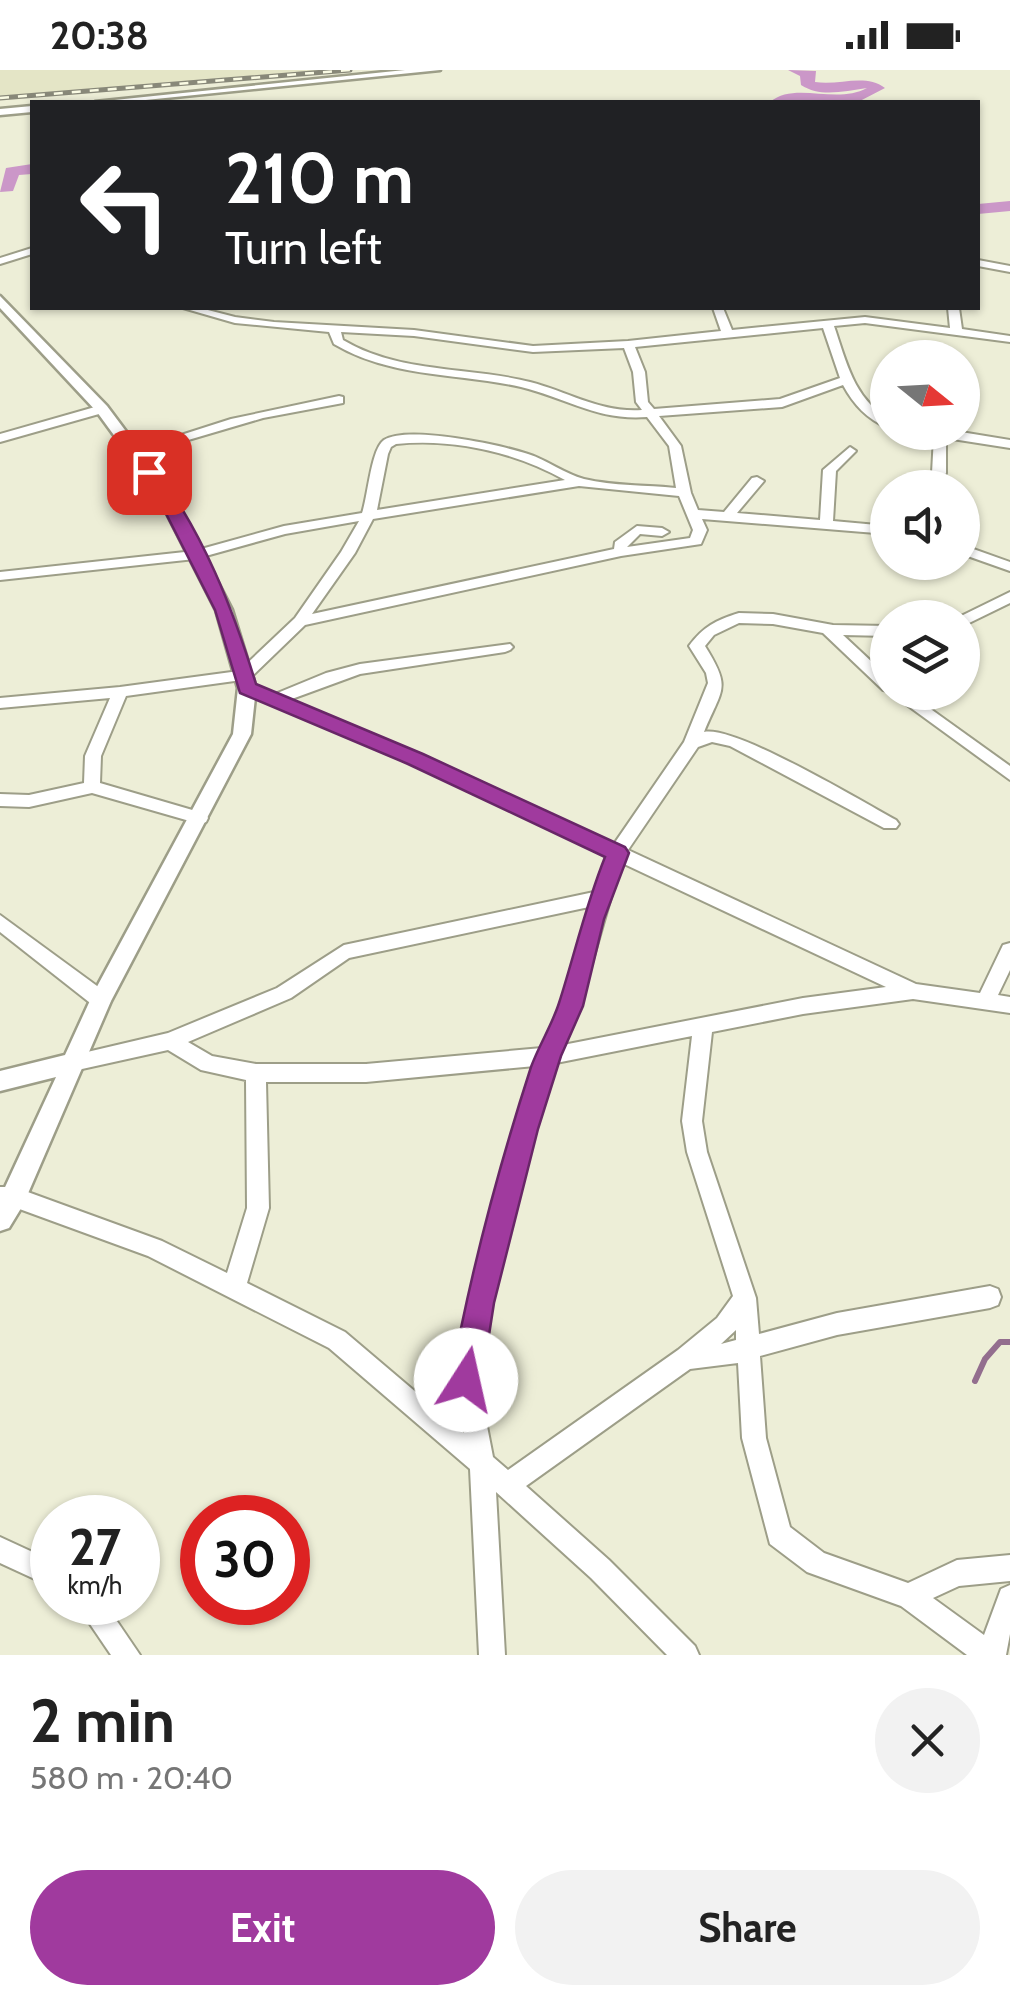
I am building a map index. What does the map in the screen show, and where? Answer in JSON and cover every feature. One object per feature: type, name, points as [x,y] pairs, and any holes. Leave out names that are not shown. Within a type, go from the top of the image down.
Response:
[{"type":"street","points":[[121,100],[435,70]]},
{"type":"street","points":[[0,112],[30,109]]},
{"type":"street","points":[[0,261],[30,253]]},
{"type":"street","points":[[980,266],[1010,269]]},
{"type":"street","points":[[0,300],[102,409],[164,493],[224,610],[246,682],[242,734],[101,1000],[7,1197],[0,1220]]},
{"type":"street","points":[[196,310],[234,320],[414,334],[534,350],[866,320],[1010,339]]},
{"type":"street","points":[[719,310],[727,333]]},
{"type":"street","points":[[785,310],[790,326]]},
{"type":"street","points":[[954,310],[956,330]]},
{"type":"street","points":[[828,324],[846,380],[870,415]]},
{"type":"street","points":[[334,328],[338,342],[366,355],[528,385],[602,413],[782,402],[846,380]]},
{"type":"street","points":[[300,621],[621,552],[696,541],[700,530],[684,493],[674,446],[648,413],[628,344]]},
{"type":"street","points":[[134,452],[235,420],[292,406],[340,400]]},
{"type":"street","points":[[0,438],[102,409]]},
{"type":"street","points":[[246,682],[300,621],[369,514],[380,477],[380,452],[386,444],[401,440],[468,440],[548,464],[579,482]]},
{"type":"street","points":[[980,440],[1010,444]]},
{"type":"street","points":[[826,526],[830,470],[850,450]]},
{"type":"street","points":[[0,576],[195,555],[268,534],[369,514],[579,482],[684,493]]},
{"type":"street","points":[[728,516],[757,482]]},
{"type":"street","points":[[696,514],[870,529]]},
{"type":"street","points":[[621,552],[620,545],[637,530],[662,532]]},
{"type":"street","points":[[980,556],[1010,568]]},
{"type":"street","points":[[980,611],[1010,597]]},
{"type":"street","points":[[492,1655],[482,1464],[466,1380],[480,1303],[524,1129],[548,1056],[571,1006],[601,897],[618,853],[692,743],[716,683],[714,672],[698,646],[708,630],[724,620],[755,617],[827,629],[870,630]]},
{"type":"street","points":[[827,629],[870,669]]},
{"type":"street","points":[[277,699],[305,684],[358,668],[505,647]]},
{"type":"street","points":[[0,703],[246,682],[914,991],[1010,1005]]},
{"type":"street","points":[[92,787],[96,746],[120,692]]},
{"type":"street","points":[[921,710],[1010,774]]},
{"type":"street","points":[[692,743],[711,736],[735,742],[890,824]]},
{"type":"street","points":[[0,800],[29,800],[92,787],[200,818]]},
{"type":"street","points":[[0,1081],[170,1041],[284,993],[344,952],[601,897]]},
{"type":"street","points":[[0,922],[101,1000]]},
{"type":"street","points":[[984,1003],[1010,950]]},
{"type":"street","points":[[170,1041],[208,1064],[256,1072],[366,1074],[548,1056],[803,1006],[914,991]]},
{"type":"street","points":[[703,1028],[692,1121],[697,1152],[746,1298],[754,1438],[778,1536],[816,1564],[909,1596],[991,1655],[1010,1598]]},
{"type":"street","points":[[234,1288],[258,1208],[256,1072]]},
{"type":"street","points":[[7,1197],[154,1248],[337,1340],[507,1485],[600,1569],[686,1655]]},
{"type":"street","points":[[686,1358],[750,1350],[837,1324],[990,1297]]},
{"type":"street","points":[[507,1485],[686,1358],[725,1326],[746,1298]]},
{"type":"street","points":[[0,1550],[30,1564]]},
{"type":"street","points":[[909,1596],[957,1573],[1010,1568]]},
{"type":"street","points":[[105,1625],[127,1655]]},
{"type":"shaded area","points":[[0,70],[350,70],[0,98]]},
{"type":"waterway","points":[[795,70],[811,74],[806,77],[808,85],[836,90],[867,83],[878,88],[850,100]]},
{"type":"waterway","points":[[785,100],[825,100]]},
{"type":"waterway","points":[[0,187],[7,187],[12,171],[30,169]]},
{"type":"waterway","points":[[980,209],[1010,206]]},
{"type":"waterway","points":[[975,1381],[985,1359],[1000,1342],[1010,1342]]},
{"type":"railway","points":[[0,98],[350,70]]},
{"type":"route","points":[[149,472],[164,493],[224,610],[248,688],[416,759],[618,853],[592,919],[571,1006],[548,1056],[524,1129],[480,1303],[466,1380]]}]
